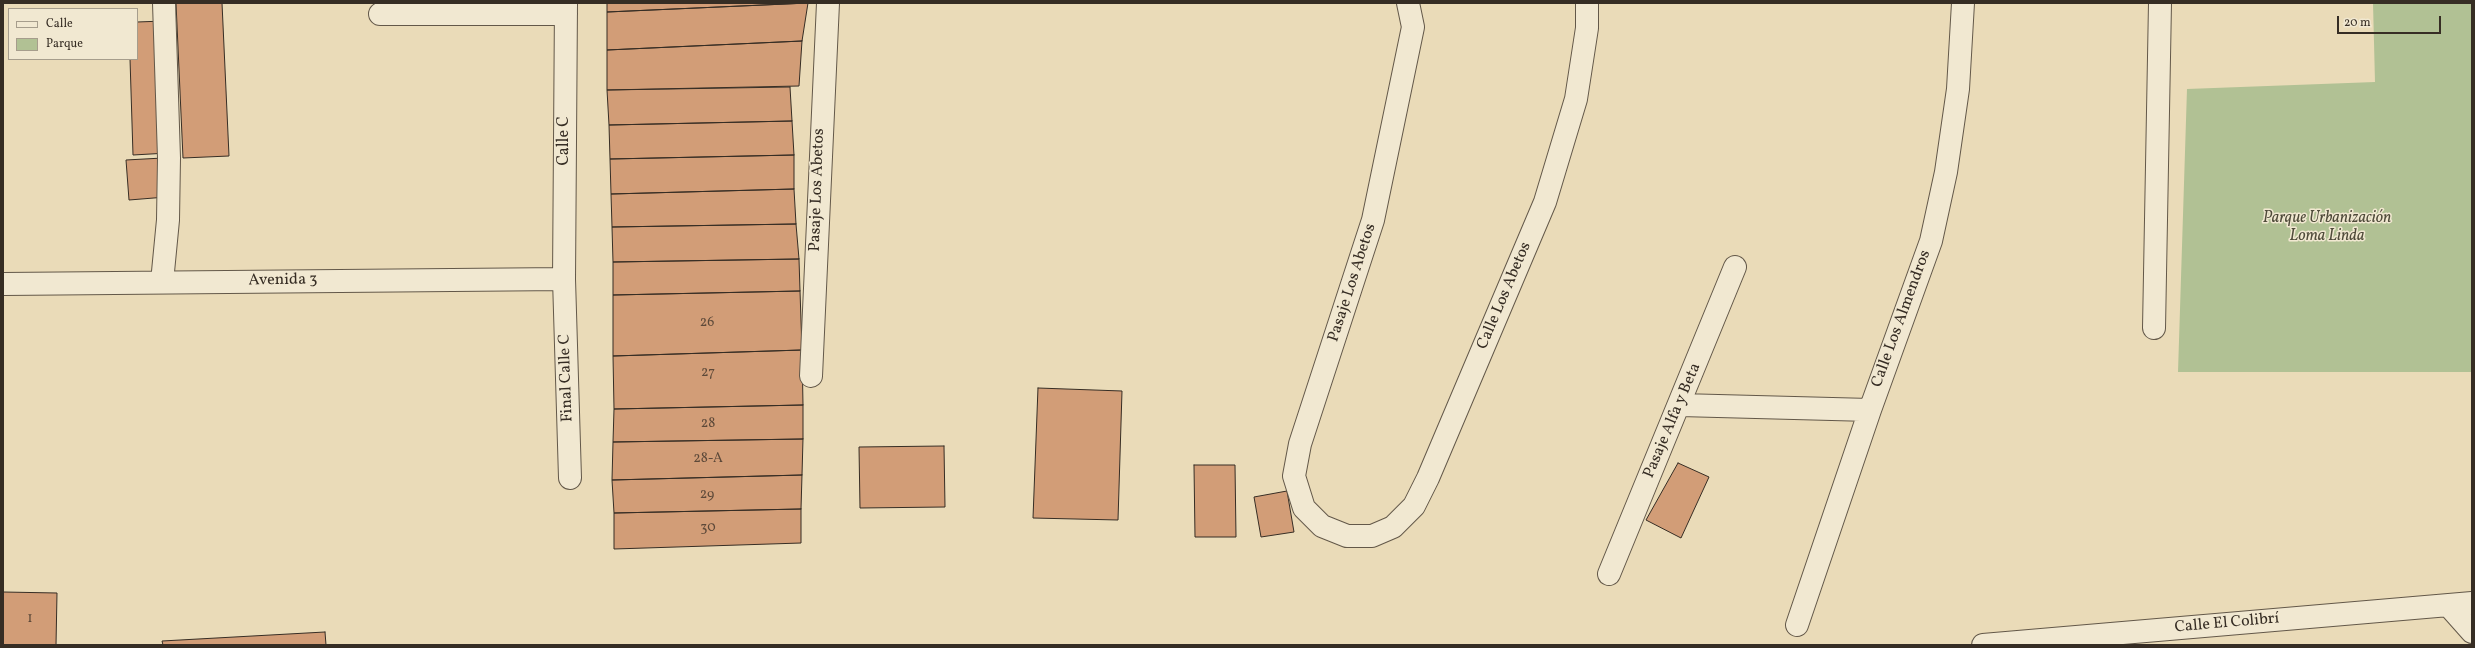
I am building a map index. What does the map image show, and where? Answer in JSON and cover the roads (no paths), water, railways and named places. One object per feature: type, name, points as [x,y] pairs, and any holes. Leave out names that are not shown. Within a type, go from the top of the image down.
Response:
[{"type":"street","points":[[162,282],[168,220],[169,158],[164,3]]},
{"type":"street","name":"Pasaje Los Abetos","points":[[811,376],[828,3]]},
{"type":"street","name":"Pasaje Los Abetos","points":[[1347,536],[1322,526],[1304,508],[1294,476],[1300,444],[1373,220],[1413,27],[1408,3]]},
{"type":"street","name":"Calle Los Abetos","points":[[1347,536],[1372,536],[1393,527],[1414,506],[1428,478],[1545,202],[1576,99],[1588,28],[1587,3]]},
{"type":"street","name":"Calle Los Almendros","points":[[1797,625],[1870,410],[1931,241],[1946,172],[1958,89],[1963,3]]},
{"type":"street","points":[[2154,328],[2160,3]]},
{"type":"street","points":[[380,14],[566,8]]},
{"type":"street","name":"Calle C","points":[[564,279],[566,8]]},
{"type":"street","name":"Pasaje Alfa y Beta","points":[[1609,574],[1680,405],[1735,267]]},
{"type":"street","name":"Avenida 3","points":[[3,284],[564,279]]},
{"type":"street","name":"Final Calle C","points":[[564,279],[570,478]]},
{"type":"street","points":[[1680,405],[1870,410]]},
{"type":"street","name":"Calle El Colibrí","points":[[1983,645],[2472,603]]},
{"type":"street","points":[[2448,605],[2472,632]]},
{"type":"park label","name":"Parque Urbanización Loma Linda","points":[[2327,228]]}]
